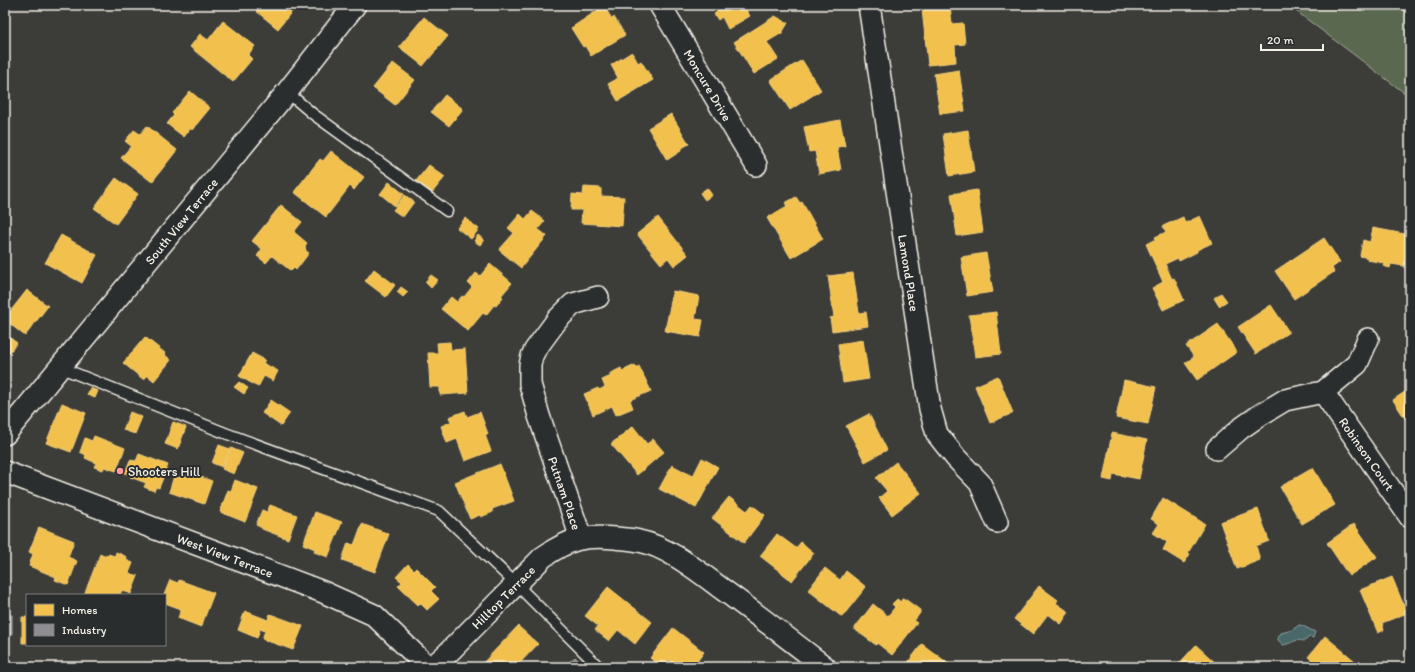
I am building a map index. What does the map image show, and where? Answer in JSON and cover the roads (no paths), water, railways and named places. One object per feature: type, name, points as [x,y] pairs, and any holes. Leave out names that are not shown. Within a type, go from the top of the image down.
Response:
[{"type":"street","name":"South View Terrace","points":[[5,434],[287,92],[355,5]]},
{"type":"street","name":"Moncure Drive","points":[[660,5],[756,165]]},
{"type":"street","name":"Lamond Place","points":[[869,5],[930,409],[937,434],[956,458],[980,483],[997,522]]},
{"type":"street","name":"Putnam Place","points":[[598,297],[573,304],[557,320],[535,350],[530,365],[530,384],[581,538],[597,536],[640,541],[659,548],[690,566],[825,667]]},
{"type":"street","points":[[1217,449],[1240,429],[1285,400],[1323,392],[1358,364],[1368,339]]},
{"type":"street","name":"Robinson Court","points":[[1323,392],[1410,517]]},
{"type":"street","name":"West View Terrace","points":[[5,472],[323,592],[362,609],[374,615],[428,667]]},
{"type":"street","name":"Hilltop Terrace","points":[[432,667],[448,654],[543,557],[569,541],[581,538]]},
{"type":"lane","points":[[287,92],[319,118],[447,210]]},
{"type":"lane","points":[[59,367],[225,433],[439,511],[516,584],[599,667]]},
{"type":"water","points":[[1299,625],[1315,632],[1313,638],[1309,637],[1305,641],[1295,641],[1283,645],[1278,640],[1281,633],[1292,630]]},
{"type":"place","name":"Shooters Hill","points":[[120,471]]}]
